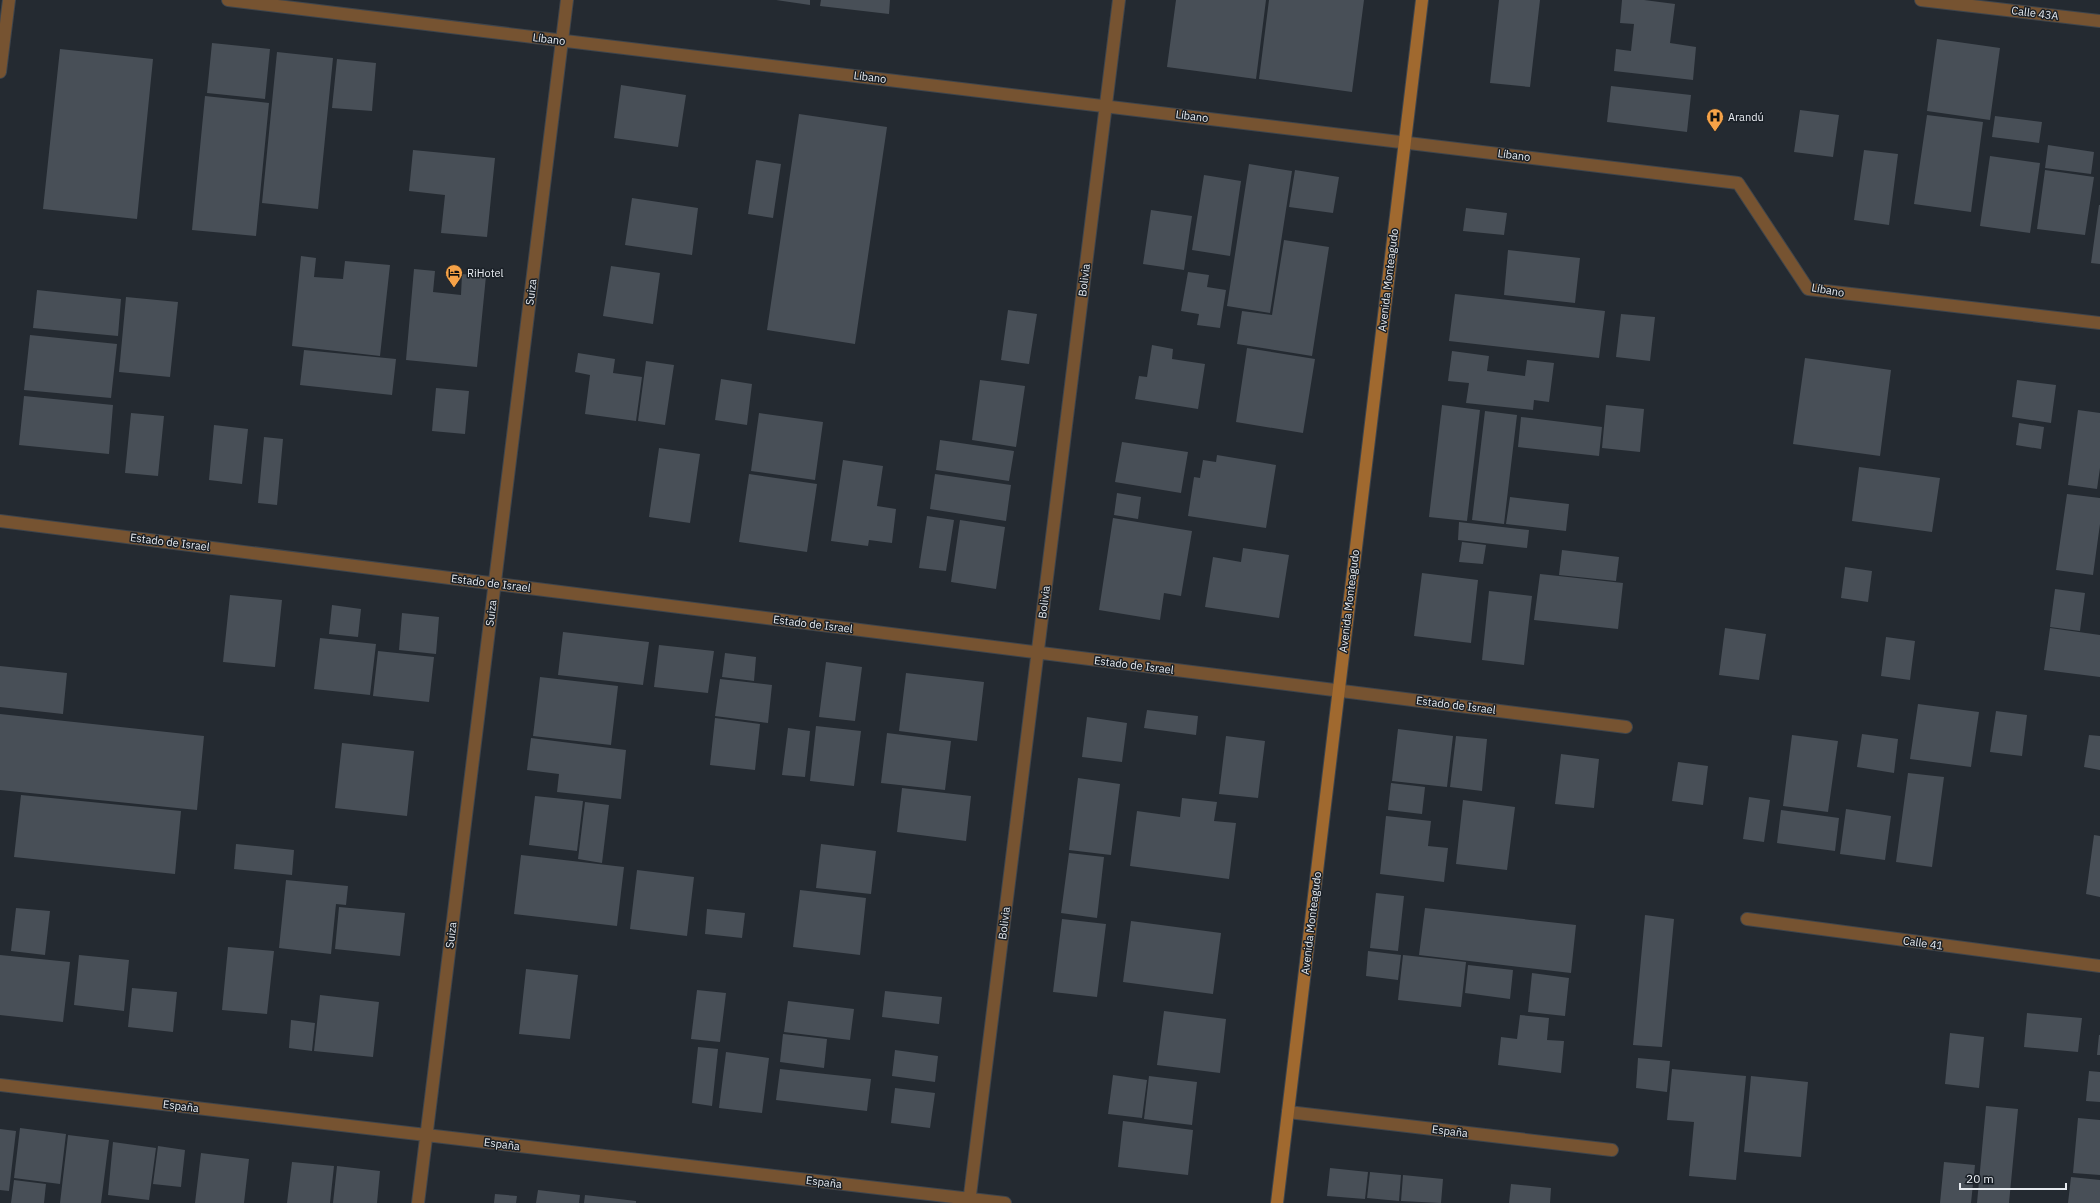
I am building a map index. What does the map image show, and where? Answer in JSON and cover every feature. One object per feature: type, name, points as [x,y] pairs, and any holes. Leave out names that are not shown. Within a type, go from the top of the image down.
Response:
[{"type":"main road","name":"Avenida Monteagudo","points":[[1277,1203],[1422,0]]},
{"type":"street","points":[[0,72],[9,0]]},
{"type":"street","name":"Líbano","points":[[228,0],[1738,183],[1808,289],[2100,323]]},
{"type":"street","name":"Suiza","points":[[418,1203],[567,0]]},
{"type":"street","name":"Bolivia","points":[[969,1201],[1118,0]]},
{"type":"street","name":"Calle 43A","points":[[1922,0],[2100,21]]},
{"type":"street","name":"Estado de Israel","points":[[0,521],[1626,727]]},
{"type":"street","name":"Calle 41","points":[[1747,919],[2100,966]]},
{"type":"street","name":"España","points":[[0,1085],[969,1201],[1005,1203]]},
{"type":"street","name":"España","points":[[1288,1112],[1612,1150]]},
{"type":"building","points":[[776,0],[810,0],[810,5]]},
{"type":"building","points":[[821,0],[890,0],[889,14],[820,6]]},
{"type":"building","points":[[1176,0],[1266,0],[1256,79],[1167,67]]},
{"type":"building","points":[[1269,0],[1364,0],[1352,92],[1259,79]]},
{"type":"building","points":[[1499,0],[1540,0],[1530,87],[1490,83]]},
{"type":"building","points":[[1622,0],[1644,0],[1675,4],[1670,43],[1696,47],[1693,80],[1614,71],[1616,49],[1631,51],[1634,24],[1620,23]]},
{"type":"building","points":[[1937,39],[2000,48],[1990,120],[1927,111]]},
{"type":"building","points":[[212,43],[270,49],[265,99],[207,93]]},
{"type":"building","points":[[60,49],[153,59],[137,219],[43,209]]},
{"type":"building","points":[[277,52],[333,58],[318,209],[262,203]]},
{"type":"building","points":[[337,59],[376,63],[372,111],[332,108]]},
{"type":"building","points":[[621,85],[686,95],[678,147],[614,138]]},
{"type":"building","points":[[1611,86],[1691,95],[1687,132],[1607,122]]},
{"type":"building","points":[[205,96],[269,103],[256,236],[192,230]]},
{"type":"building","points":[[1800,110],[1839,115],[1833,157],[1794,152]]},
{"type":"building","points":[[799,114],[887,127],[855,344],[767,330]]},
{"type":"building","points":[[1927,115],[1983,122],[1971,212],[1914,204]]},
{"type":"building","points":[[1995,116],[2042,122],[2039,143],[1992,137]]},
{"type":"building","points":[[2048,145],[2094,152],[2091,174],[2045,168]]},
{"type":"building","points":[[413,150],[495,158],[487,237],[441,233],[445,195],[409,191]]},
{"type":"building","points":[[1864,150],[1898,154],[1889,225],[1854,220]]},
{"type":"building","points":[[1990,156],[2040,163],[2030,233],[1980,226]]},
{"type":"building","points":[[756,160],[781,164],[773,218],[748,214]]},
{"type":"building","points":[[1249,164],[1292,171],[1270,313],[1227,306]]},
{"type":"building","points":[[1295,170],[1339,177],[1333,213],[1289,207]]},
{"type":"building","points":[[2045,170],[2094,177],[2085,235],[2037,229]]},
{"type":"building","points":[[1204,175],[1241,181],[1230,256],[1192,250]]},
{"type":"building","points":[[632,198],[698,208],[692,255],[625,245]]},
{"type":"building","points":[[2100,205],[2100,264],[2091,263]]},
{"type":"building","points":[[1466,208],[1507,213],[1504,235],[1463,231]]},
{"type":"building","points":[[1151,210],[1192,216],[1184,270],[1143,264]]},
{"type":"building","points":[[1284,240],[1329,247],[1312,356],[1237,344],[1242,311],[1272,315]]},
{"type":"building","points":[[1508,250],[1580,258],[1575,303],[1504,295]]},
{"type":"building","points":[[301,256],[316,258],[314,277],[343,279],[345,261],[390,265],[380,356],[292,346]]},
{"type":"building","points":[[611,266],[660,273],[653,324],[603,316]]},
{"type":"building","points":[[414,269],[435,271],[433,292],[461,295],[462,274],[486,276],[477,367],[406,360]]},
{"type":"building","points":[[1188,272],[1209,275],[1207,287],[1226,290],[1220,328],[1197,325],[1199,314],[1181,311]]},
{"type":"building","points":[[37,290],[121,299],[118,336],[33,328]]},
{"type":"building","points":[[1455,294],[1605,311],[1599,358],[1449,341]]},
{"type":"building","points":[[126,297],[178,302],[170,377],[119,372]]},
{"type":"building","points":[[1008,310],[1037,314],[1029,364],[1001,360]]},
{"type":"building","points":[[1621,314],[1655,317],[1650,361],[1616,357]]},
{"type":"building","points":[[30,335],[117,344],[111,398],[24,390]]},
{"type":"building","points":[[1152,345],[1173,349],[1172,359],[1205,364],[1198,409],[1135,399],[1139,376],[1147,377]]},
{"type":"building","points":[[1247,348],[1315,359],[1303,433],[1236,422]]},
{"type":"building","points":[[304,350],[396,359],[392,395],[300,385]]},
{"type":"building","points":[[1452,351],[1489,356],[1487,371],[1525,376],[1527,360],[1554,363],[1549,402],[1534,400],[1533,410],[1466,403],[1469,383],[1448,381]]},
{"type":"building","points":[[578,353],[615,359],[613,373],[642,377],[636,421],[585,414],[590,375],[575,372]]},
{"type":"building","points":[[1805,358],[1891,370],[1880,456],[1793,444]]},
{"type":"building","points":[[646,361],[674,365],[665,425],[638,421]]},
{"type":"building","points":[[721,379],[752,384],[747,425],[715,420]]},
{"type":"building","points":[[980,380],[1025,386],[1016,447],[972,440]]},
{"type":"building","points":[[2017,380],[2056,385],[2051,423],[2012,417]]},
{"type":"building","points":[[436,388],[469,391],[465,434],[432,431]]},
{"type":"building","points":[[24,396],[113,405],[109,454],[19,445]]},
{"type":"building","points":[[1442,405],[1480,410],[1467,521],[1429,517]]},
{"type":"building","points":[[1606,405],[1644,409],[1640,452],[1602,448]]},
{"type":"building","points":[[2078,410],[2100,413],[2100,468],[2097,489],[2068,485]]},
{"type":"building","points":[[1485,411],[1517,415],[1504,524],[1472,520]]},
{"type":"building","points":[[131,413],[164,416],[158,476],[125,473]]},
{"type":"building","points":[[759,413],[823,422],[815,480],[751,471]]},
{"type":"building","points":[[1521,417],[1602,427],[1599,456],[1518,447]]},
{"type":"building","points":[[2019,423],[2044,427],[2041,449],[2016,445]]},
{"type":"building","points":[[214,425],[248,429],[242,484],[209,480]]},
{"type":"building","points":[[264,437],[283,439],[277,505],[258,503]]},
{"type":"building","points":[[940,440],[1014,451],[1009,481],[936,470]]},
{"type":"building","points":[[1122,442],[1188,452],[1181,493],[1115,482]]},
{"type":"building","points":[[659,448],[700,454],[690,523],[649,517]]},
{"type":"building","points":[[1217,455],[1276,465],[1266,528],[1188,516],[1194,477],[1200,478],[1203,460],[1216,462]]},
{"type":"building","points":[[843,460],[883,466],[877,506],[896,509],[892,543],[869,540],[868,546],[831,541]]},
{"type":"building","points":[[1859,467],[1940,478],[1932,532],[1852,521]]},
{"type":"building","points":[[749,474],[817,484],[807,552],[739,542]]},
{"type":"building","points":[[935,474],[1011,485],[1006,521],[930,509]]},
{"type":"building","points":[[1117,493],[1141,497],[1138,519],[1114,515]]},
{"type":"building","points":[[2067,494],[2100,498],[2100,524],[2093,575],[2056,570]]},
{"type":"building","points":[[1510,497],[1569,504],[1566,531],[1506,524]]},
{"type":"building","points":[[927,516],[954,520],[946,571],[919,568]]},
{"type":"building","points":[[1113,518],[1192,531],[1181,596],[1164,593],[1160,620],[1099,610]]},
{"type":"building","points":[[960,520],[1005,527],[996,589],[951,582]]},
{"type":"building","points":[[1459,522],[1529,530],[1527,548],[1458,540]]},
{"type":"building","points":[[1462,542],[1486,545],[1483,564],[1459,562]]},
{"type":"building","points":[[1243,548],[1289,555],[1279,618],[1205,607],[1213,557],[1241,562]]},
{"type":"building","points":[[1562,550],[1619,557],[1616,581],[1559,575]]},
{"type":"building","points":[[1845,567],[1872,571],[1868,602],[1841,598]]},
{"type":"building","points":[[1422,573],[1478,580],[1471,643],[1414,636]]},
{"type":"building","points":[[1540,574],[1623,583],[1618,629],[1534,620]]},
{"type":"building","points":[[2055,589],[2085,593],[2080,631],[2050,627]]},
{"type":"building","points":[[1489,591],[1532,596],[1524,665],[1482,660]]},
{"type":"building","points":[[230,595],[282,600],[275,667],[223,662]]},
{"type":"building","points":[[332,605],[361,609],[358,637],[329,634]]},
{"type":"building","points":[[402,613],[439,617],[436,654],[399,650]]},
{"type":"building","points":[[1725,628],[1766,634],[1759,680],[1719,675]]},
{"type":"building","points":[[2050,628],[2100,635],[2100,677],[2044,670]]},
{"type":"building","points":[[563,632],[649,642],[643,685],[558,675]]},
{"type":"building","points":[[1886,637],[1915,641],[1910,680],[1881,676]]},
{"type":"building","points":[[320,638],[376,644],[370,695],[314,689]]},
{"type":"building","points":[[659,645],[714,651],[708,693],[654,687]]},
{"type":"building","points":[[378,651],[434,657],[429,702],[373,696]]},
{"type":"building","points":[[725,653],[756,657],[754,681],[722,677]]},
{"type":"building","points":[[826,662],[862,667],[855,721],[819,717]]},
{"type":"building","points":[[0,666],[67,673],[63,714],[0,707]]},
{"type":"building","points":[[906,673],[984,682],[977,741],[899,731]]},
{"type":"building","points":[[540,677],[618,686],[611,745],[533,736]]},
{"type":"building","points":[[720,679],[772,685],[768,723],[715,716]]},
{"type":"building","points":[[1918,704],[1979,712],[1971,767],[1910,759]]},
{"type":"building","points":[[1147,710],[1198,716],[1196,735],[1144,728]]},
{"type":"building","points":[[1996,711],[2027,715],[2022,756],[1990,752]]},
{"type":"building","points":[[0,714],[204,736],[197,810],[0,790]]},
{"type":"building","points":[[1087,717],[1127,723],[1122,762],[1082,757]]},
{"type":"building","points":[[715,718],[760,724],[755,770],[710,765]]},
{"type":"building","points":[[816,726],[861,731],[854,786],[810,781]]},
{"type":"building","points":[[788,728],[810,731],[805,777],[782,775]]},
{"type":"building","points":[[1398,729],[1453,736],[1447,787],[1392,781]]},
{"type":"building","points":[[887,733],[951,741],[945,790],[881,783]]},
{"type":"building","points":[[1862,734],[1898,739],[1894,773],[1857,767]]},
{"type":"building","points":[[1792,735],[1838,741],[1828,812],[1783,806]]},
{"type":"building","points":[[2089,735],[2100,736],[2100,770],[2084,767]]},
{"type":"building","points":[[1226,736],[1265,741],[1258,798],[1219,794]]},
{"type":"building","points":[[1456,736],[1487,739],[1482,791],[1450,787]]},
{"type":"building","points":[[531,738],[626,750],[621,799],[557,792],[559,774],[527,770]]},
{"type":"building","points":[[342,743],[414,751],[407,816],[335,808]]},
{"type":"building","points":[[1561,754],[1599,759],[1594,808],[1555,804]]},
{"type":"building","points":[[1678,762],[1708,766],[1703,805],[1672,801]]},
{"type":"building","points":[[1908,773],[1944,777],[1932,867],[1896,862]]},
{"type":"building","points":[[1078,778],[1120,784],[1111,855],[1069,850]]},
{"type":"building","points":[[1391,783],[1425,787],[1422,814],[1388,810]]},
{"type":"building","points":[[902,788],[971,796],[966,841],[897,832]]},
{"type":"building","points":[[21,795],[181,811],[175,874],[14,857]]},
{"type":"building","points":[[535,796],[583,801],[577,851],[529,845]]},
{"type":"building","points":[[1749,797],[1770,800],[1764,842],[1743,839]]},
{"type":"building","points":[[1182,798],[1217,802],[1214,821],[1236,823],[1229,879],[1130,866],[1137,811],[1180,817]]},
{"type":"building","points":[[1463,800],[1515,807],[1507,870],[1456,864]]},
{"type":"building","points":[[585,802],[609,805],[602,863],[578,859]]},
{"type":"building","points":[[1846,809],[1891,816],[1885,860],[1840,854]]},
{"type":"building","points":[[1781,810],[1839,818],[1835,851],[1777,843]]},
{"type":"building","points":[[1386,816],[1431,821],[1428,846],[1448,848],[1444,882],[1380,874]]},
{"type":"building","points":[[2094,835],[2100,836],[2100,897],[2086,894]]},
{"type":"building","points":[[236,844],[294,850],[292,875],[234,869]]},
{"type":"building","points":[[821,844],[876,851],[871,894],[816,888]]},
{"type":"building","points":[[1069,853],[1104,857],[1097,918],[1061,913]]},
{"type":"building","points":[[521,855],[624,867],[617,926],[514,914]]},
{"type":"building","points":[[637,870],[694,877],[687,936],[630,929]]},
{"type":"building","points":[[286,880],[348,886],[346,905],[336,904],[331,954],[279,948]]},
{"type":"building","points":[[800,890],[866,898],[860,955],[793,947]]},
{"type":"building","points":[[1376,893],[1404,896],[1398,951],[1370,948]]},
{"type":"building","points":[[339,907],[405,913],[400,956],[335,949]]},
{"type":"building","points":[[16,908],[50,911],[45,955],[11,951]]},
{"type":"building","points":[[1425,908],[1576,925],[1571,973],[1419,955]]},
{"type":"building","points":[[707,909],[745,913],[742,938],[705,934]]},
{"type":"building","points":[[1645,915],[1674,919],[1662,1047],[1633,1045]]},
{"type":"building","points":[[1062,919],[1106,924],[1097,997],[1053,992]]},
{"type":"building","points":[[1131,921],[1221,933],[1213,994],[1123,982]]},
{"type":"building","points":[[228,947],[274,951],[267,1014],[222,1010]]},
{"type":"building","points":[[1368,951],[1401,955],[1398,980],[1366,976]]},
{"type":"building","points":[[0,955],[70,962],[63,1022],[0,1015]]},
{"type":"building","points":[[79,955],[129,960],[124,1011],[74,1005]]},
{"type":"building","points":[[1403,955],[1466,962],[1461,1007],[1398,1000]]},
{"type":"building","points":[[1468,965],[1513,970],[1510,999],[1465,993]]},
{"type":"building","points":[[526,969],[578,975],[570,1039],[519,1034]]},
{"type":"building","points":[[1532,973],[1569,978],[1565,1016],[1528,1012]]},
{"type":"building","points":[[132,988],[177,992],[173,1032],[128,1027]]},
{"type":"building","points":[[697,990],[726,993],[720,1042],[691,1039]]},
{"type":"building","points":[[885,991],[942,997],[939,1024],[882,1017]]},
{"type":"building","points":[[320,995],[379,1002],[373,1057],[314,1051]]},
{"type":"building","points":[[788,1001],[854,1009],[850,1040],[784,1032]]},
{"type":"building","points":[[1164,1011],[1226,1019],[1220,1073],[1157,1065]]},
{"type":"building","points":[[2027,1013],[2082,1018],[2078,1052],[2024,1047]]},
{"type":"building","points":[[1520,1015],[1549,1018],[1547,1040],[1564,1041],[1561,1073],[1498,1065],[1501,1037],[1517,1039]]},
{"type":"building","points":[[291,1020],[315,1023],[312,1051],[289,1048]]},
{"type":"building","points":[[1950,1033],[1984,1037],[1979,1088],[1945,1084]]},
{"type":"building","points":[[783,1034],[827,1039],[824,1068],[780,1062]]},
{"type":"building","points":[[2099,1035],[2100,1055],[2097,1055]]},
{"type":"building","points":[[698,1047],[718,1049],[712,1106],[692,1103]]},
{"type":"building","points":[[895,1050],[938,1056],[935,1082],[892,1076]]},
{"type":"building","points":[[726,1052],[769,1058],[762,1113],[719,1108]]},
{"type":"building","points":[[1638,1058],[1670,1061],[1667,1092],[1636,1088]]},
{"type":"building","points":[[780,1069],[871,1079],[867,1111],[776,1100]]},
{"type":"building","points":[[1672,1069],[1746,1076],[1736,1180],[1689,1176],[1694,1122],[1667,1120]]},
{"type":"building","points":[[2089,1071],[2100,1072],[2100,1102],[2086,1101]]},
{"type":"building","points":[[1113,1075],[1147,1080],[1142,1118],[1108,1114]]},
{"type":"building","points":[[1149,1076],[1197,1082],[1192,1125],[1144,1119]]},
{"type":"building","points":[[1751,1076],[1808,1082],[1801,1157],[1744,1152]]},
{"type":"building","points":[[895,1088],[935,1093],[930,1128],[891,1123]]},
{"type":"building","points":[[1986,1106],[2018,1109],[2009,1203],[1977,1203]]},
{"type":"building","points":[[2078,1118],[2100,1120],[2100,1175],[2073,1173]]},
{"type":"building","points":[[1123,1121],[1193,1130],[1188,1175],[1118,1167]]},
{"type":"building","points":[[20,1128],[66,1134],[60,1184],[14,1178]]},
{"type":"building","points":[[0,1129],[16,1131],[9,1191],[0,1190]]},
{"type":"building","points":[[68,1135],[109,1140],[101,1203],[60,1203]]},
{"type":"building","points":[[113,1142],[156,1148],[149,1200],[108,1195]]},
{"type":"building","points":[[158,1146],[185,1150],[181,1187],[153,1184]]},
{"type":"building","points":[[201,1153],[249,1159],[244,1203],[195,1203]]},
{"type":"building","points":[[292,1162],[334,1166],[330,1203],[287,1203]]},
{"type":"building","points":[[1944,1162],[1975,1165],[1971,1203],[1940,1203]]},
{"type":"building","points":[[337,1166],[380,1171],[377,1203],[333,1203]]},
{"type":"building","points":[[1330,1168],[1368,1172],[1365,1199],[1327,1196]]},
{"type":"building","points":[[1370,1172],[1401,1175],[1399,1201],[1367,1198]]},
{"type":"building","points":[[1403,1175],[1443,1179],[1441,1203],[1401,1201]]},
{"type":"building","points":[[2071,1177],[2100,1180],[2100,1203],[2068,1203]]},
{"type":"building","points":[[14,1180],[46,1184],[44,1203],[11,1203]]},
{"type":"building","points":[[1511,1184],[1551,1188],[1550,1203],[1509,1203]]},
{"type":"building","points":[[538,1190],[580,1195],[579,1203],[536,1203]]},
{"type":"building","points":[[495,1194],[517,1196],[516,1203],[494,1203]]},
{"type":"building","points":[[585,1195],[636,1201],[636,1203],[584,1203]]},
{"type":"place","name":"Arandú","points":[[1715,132]]},
{"type":"place","name":"RiHotel","points":[[454,288]]}]
